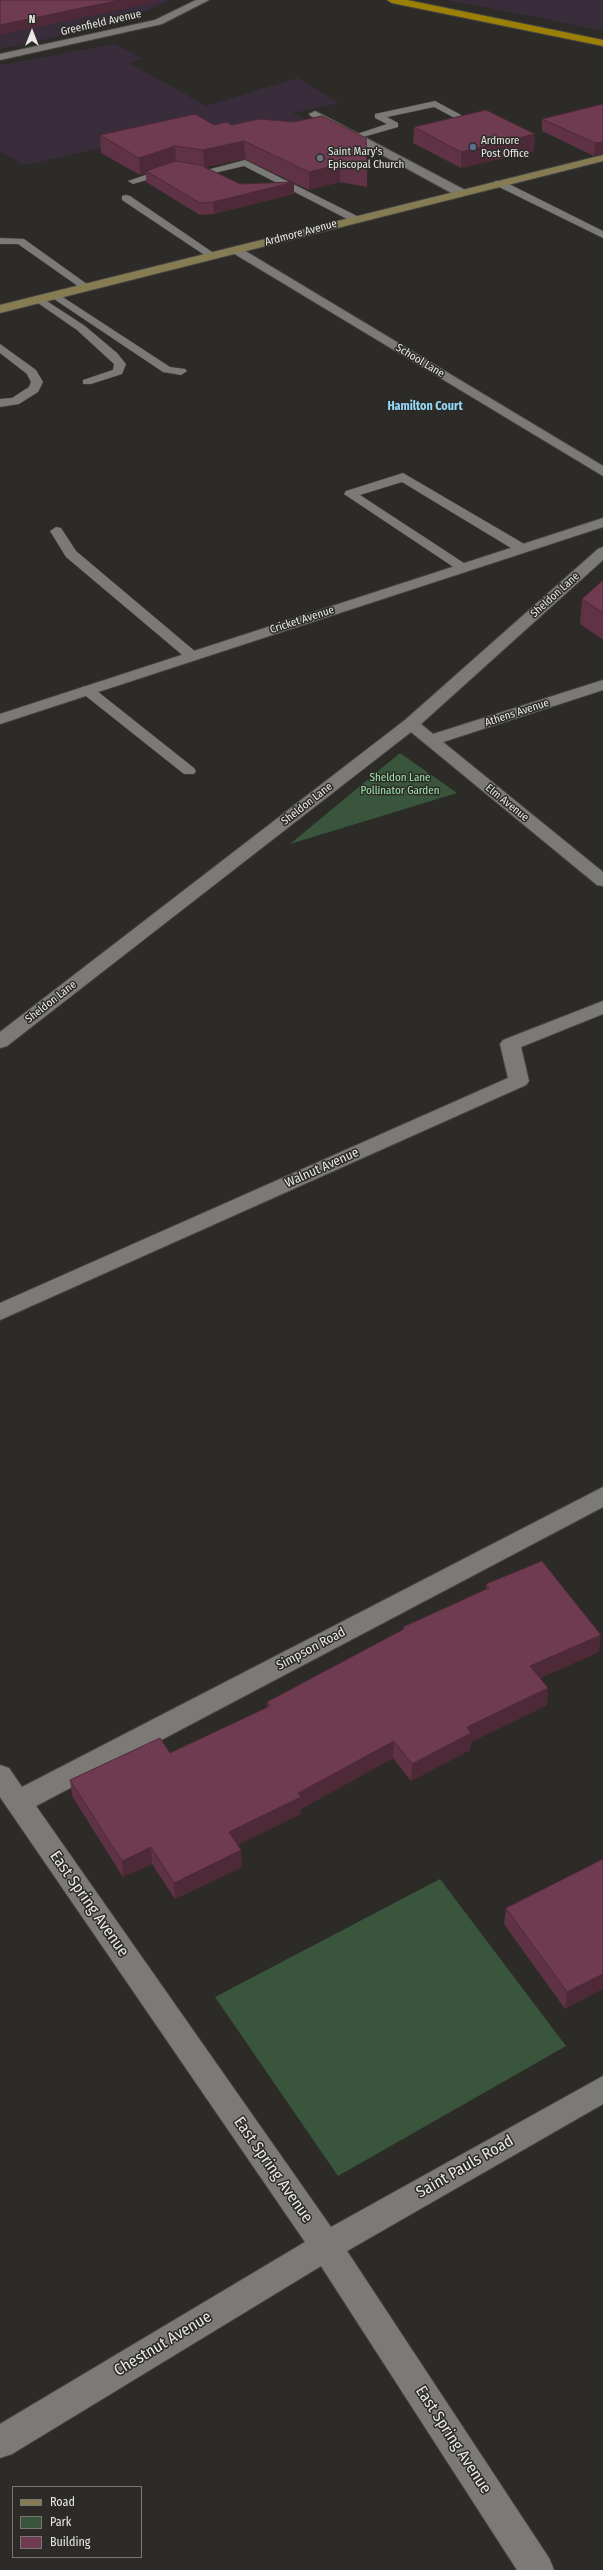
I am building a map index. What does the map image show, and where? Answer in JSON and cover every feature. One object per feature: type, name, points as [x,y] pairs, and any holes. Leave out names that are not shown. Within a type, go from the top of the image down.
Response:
[{"type":"highway","points":[[392,0],[603,43]]},
{"type":"street","name":"Greenfield Avenue","points":[[0,57],[158,22],[204,0]]},
{"type":"street","points":[[315,114],[461,192]]},
{"type":"street","name":"Ardmore Avenue","points":[[0,309],[461,192],[603,158]]},
{"type":"street","name":"School Lane","points":[[237,250],[603,472]]},
{"type":"street","name":"Cricket Avenue","points":[[0,718],[603,522]]},
{"type":"street","name":"Sheldon Lane","points":[[0,1042],[411,724],[603,552]]},
{"type":"street","name":"Athens Avenue","points":[[431,740],[603,685]]},
{"type":"street","name":"Elm Avenue","points":[[411,724],[602,878]]},
{"type":"street","name":"Walnut Avenue","points":[[0,1312],[519,1080],[510,1044],[603,1007]]},
{"type":"street","name":"Simpson Road","points":[[18,1802],[603,1496]]},
{"type":"street","name":"East Spring Avenue","points":[[0,1776],[326,2246],[537,2570]]},
{"type":"street","name":"Saint Pauls Road","points":[[326,2246],[603,2089]]},
{"type":"street","name":"Chestnut Avenue","points":[[0,2442],[326,2246]]},
{"type":"lane","points":[[356,136],[395,125],[378,116],[435,104],[471,123]]},
{"type":"lane","points":[[134,181],[176,168],[204,172],[245,163],[355,219]]},
{"type":"lane","points":[[204,172],[231,186]]},
{"type":"lane","points":[[499,183],[603,235]]},
{"type":"lane","points":[[274,191],[296,189]]},
{"type":"lane","points":[[126,198],[212,256]]},
{"type":"lane","points":[[0,241],[20,241],[86,287]]},
{"type":"lane","points":[[55,295],[167,370],[181,371]]},
{"type":"lane","points":[[39,299],[81,328],[113,355],[120,364],[118,372],[87,382]]},
{"type":"lane","points":[[0,347],[32,372],[37,382],[34,389],[15,401],[0,403]]},
{"type":"lane","points":[[463,567],[350,494],[403,477],[521,548]]},
{"type":"lane","points":[[56,531],[71,554],[192,656]]},
{"type":"lane","points":[[87,690],[189,771]]},
{"type":"shaded area","points":[[39,0],[170,0],[120,23],[0,49],[0,6]]},
{"type":"shaded area","points":[[446,0],[603,0],[603,31],[547,19]]},
{"type":"shaded area","points":[[115,44],[143,59],[129,63],[206,106],[298,78],[339,103],[293,113],[307,121],[214,142],[190,129],[24,165],[0,151],[0,65]]},
{"type":"green space","name":"Sheldon Lane Pollinator Garden","points":[[400,753],[457,793],[290,844]]},
{"type":"green space","points":[[440,1879],[566,2046],[338,2176],[215,1997]]},
{"type":"building","points":[[0,0],[120,0],[0,25]]},
{"type":"building","points":[[603,104],[603,142],[595,143],[542,119]]},
{"type":"building","points":[[486,110],[535,134],[461,152],[414,127]]},
{"type":"building","points":[[195,114],[214,125],[226,122],[232,125],[259,119],[294,122],[322,116],[366,138],[367,169],[340,164],[309,172],[244,141],[203,150],[175,146],[139,158],[100,135]]},
{"type":"building","points":[[176,161],[200,165],[240,184],[294,182],[213,202],[200,203],[146,171]]},
{"type":"building","points":[[603,580],[603,613],[582,599]]},
{"type":"building","points":[[542,1561],[601,1635],[530,1666],[548,1688],[467,1727],[471,1733],[412,1764],[394,1741],[298,1793],[301,1797],[229,1832],[241,1850],[174,1883],[151,1847],[122,1861],[70,1780],[160,1738],[170,1753],[270,1706],[267,1702],[404,1629],[403,1627],[489,1588],[486,1584]]},
{"type":"building","points":[[603,1859],[603,1974],[567,1992],[506,1908]]},
{"type":"place","name":"Ardmore Post Office","points":[[473,147]]},
{"type":"place","name":"Saint Mary's Episcopal Church","points":[[320,158]]},
{"type":"district","name":"Hamilton Court","points":[[425,407]]}]
